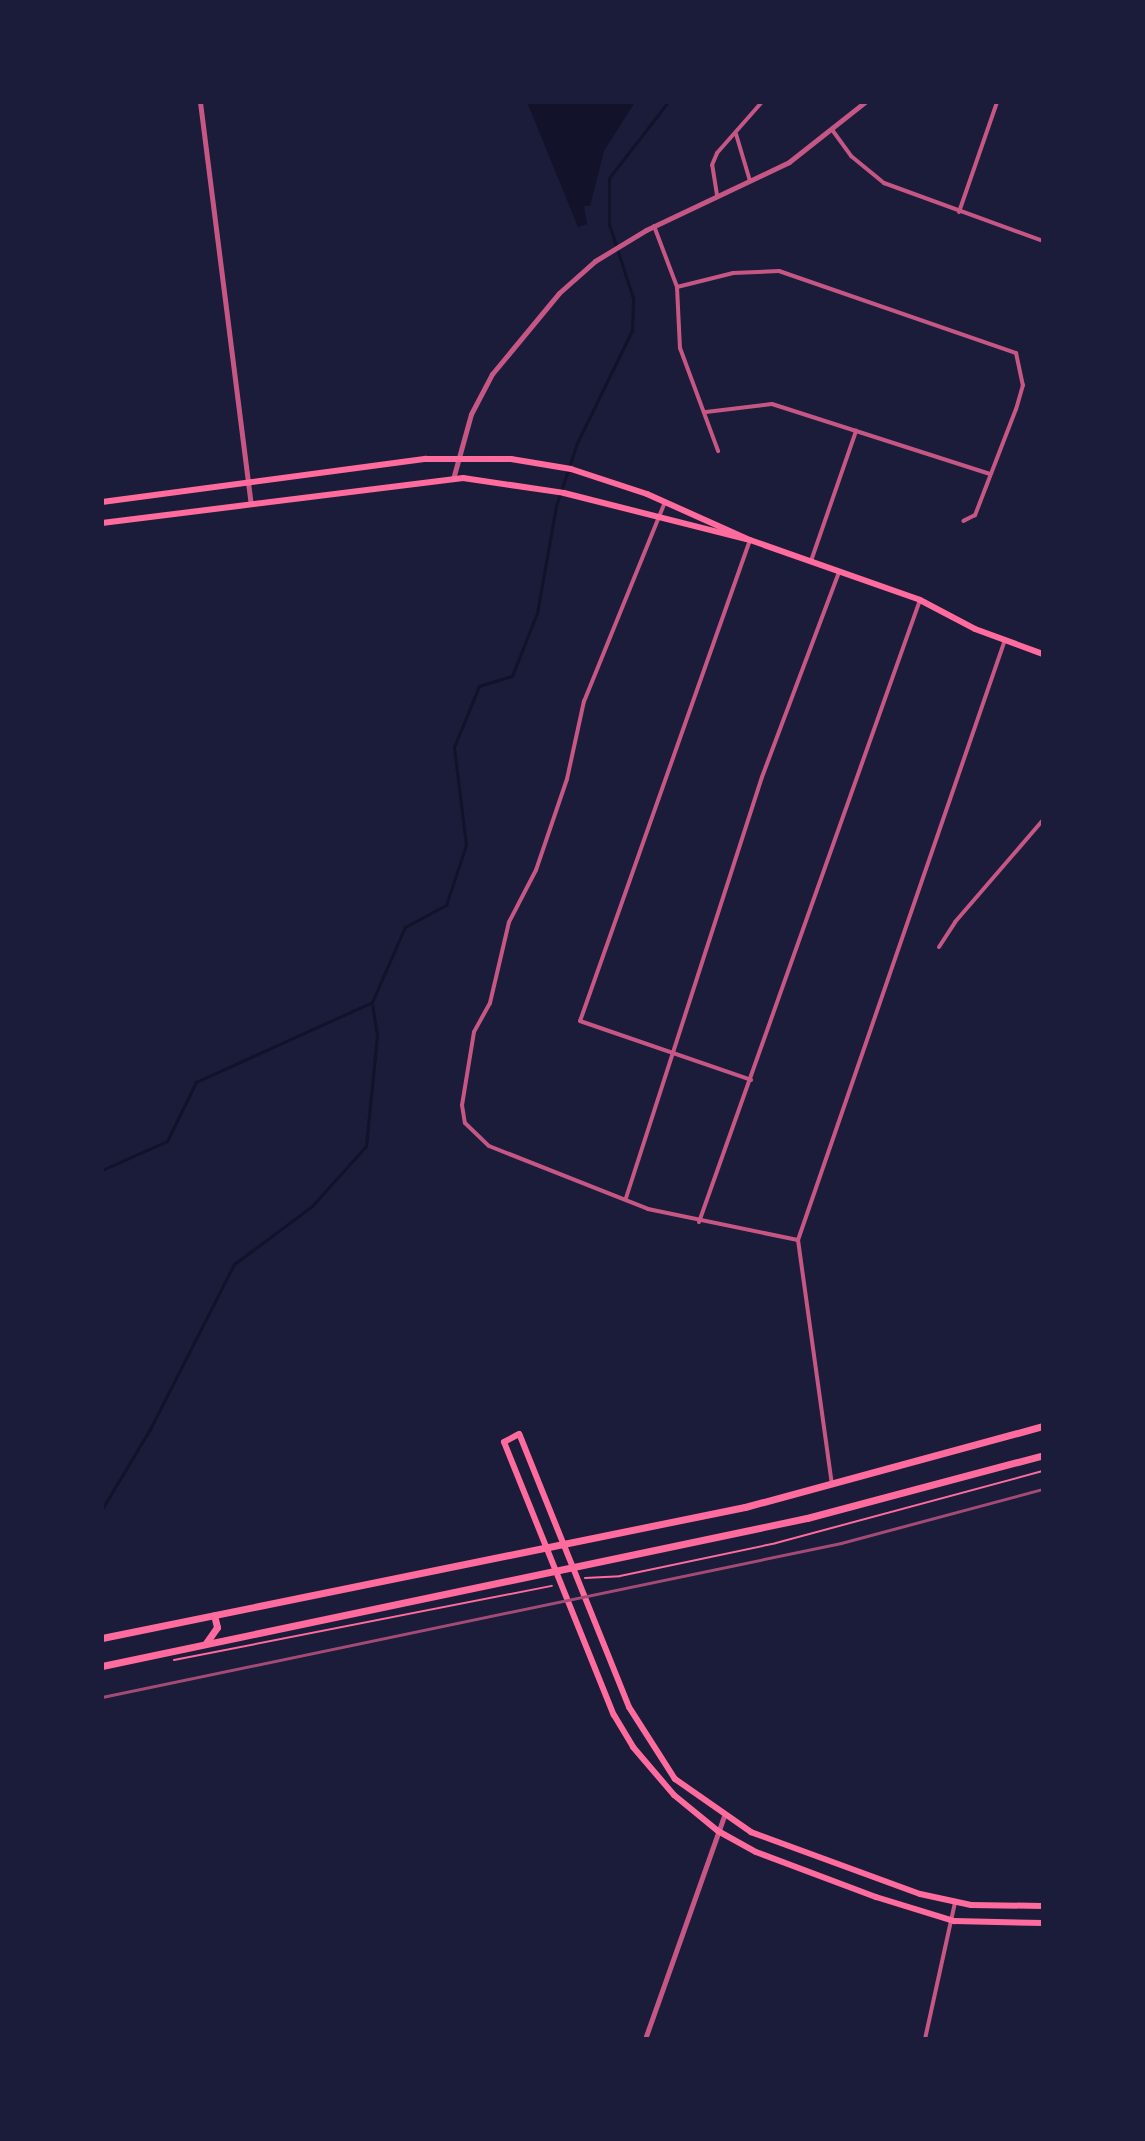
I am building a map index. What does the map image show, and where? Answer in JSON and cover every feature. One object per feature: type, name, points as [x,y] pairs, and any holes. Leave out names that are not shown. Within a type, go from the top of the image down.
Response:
[{"type":"main road","points":[[102,502],[457,457],[571,469],[665,502],[750,540],[920,600],[1005,640],[1043,654]]},
{"type":"main road","points":[[102,523],[453,479],[506,481],[750,540]]},
{"type":"main road","points":[[102,1638],[832,1487],[1043,1427]]},
{"type":"main road","points":[[1043,1906],[955,1903],[790,1848],[724,1816],[675,1779],[642,1735],[519,1434],[504,1442],[597,1677],[629,1742],[674,1795],[718,1831],[775,1860],[954,1921],[1043,1923]]},
{"type":"main road","points":[[102,1666],[911,1494],[1043,1455]]},
{"type":"main road","points":[[204,1645],[217,1627],[214,1615]]},
{"type":"main road","points":[[629,1742],[642,1735]]},
{"type":"street","points":[[200,102],[251,503]]},
{"type":"street","points":[[717,195],[712,165],[762,102]]},
{"type":"street","points":[[453,479],[471,414],[492,374],[535,317],[595,261],[654,226],[717,195],[751,183],[833,131],[865,102]]},
{"type":"street","points":[[959,212],[997,102]]},
{"type":"street","points":[[833,131],[851,156],[884,183],[1043,241]]},
{"type":"street","points":[[736,134],[751,183]]},
{"type":"street","points":[[654,226],[677,287],[680,348],[718,451]]},
{"type":"street","points":[[677,287],[733,273],[779,271],[1008,350],[1019,360],[1023,385],[975,515],[963,521]]},
{"type":"street","points":[[706,412],[772,404],[990,474]]},
{"type":"street","points":[[811,561],[856,430]]},
{"type":"street","points":[[665,502],[584,701],[567,779],[536,870],[509,922],[490,1003],[474,1032],[462,1105],[465,1123],[489,1146],[626,1198],[699,1222],[798,1240]]},
{"type":"street","points":[[750,540],[580,1021],[751,1080]]},
{"type":"street","points":[[626,1198],[677,1052],[757,792],[839,571]]},
{"type":"street","points":[[699,1222],[920,600]]},
{"type":"street","points":[[832,1487],[798,1240],[1005,640]]},
{"type":"street","points":[[939,947],[955,922],[1043,820]]},
{"type":"street","points":[[645,2039],[724,1816]]},
{"type":"street","points":[[925,2039],[954,1921],[955,1903]]},
{"type":"path","points":[[578,1579],[620,1576],[776,1543],[1043,1471]]},
{"type":"path","points":[[165,1662],[531,1594],[561,1583]]},
{"type":"shaded area","points":[[527,102],[635,102],[604,151],[590,206],[584,206],[587,224],[578,227]]},
{"type":"waterway","points":[[102,1170],[167,1141],[196,1082],[372,1002],[405,927],[446,905],[466,845],[454,747],[479,686],[512,676],[537,613],[556,506],[577,443],[632,330],[633,298],[609,224],[609,178],[668,102]]},
{"type":"waterway","points":[[102,1509],[150,1429],[234,1264],[312,1206],[366,1146],[377,1035],[372,1003]]},
{"type":"railway","points":[[102,1697],[841,1543],[1043,1489]]}]
